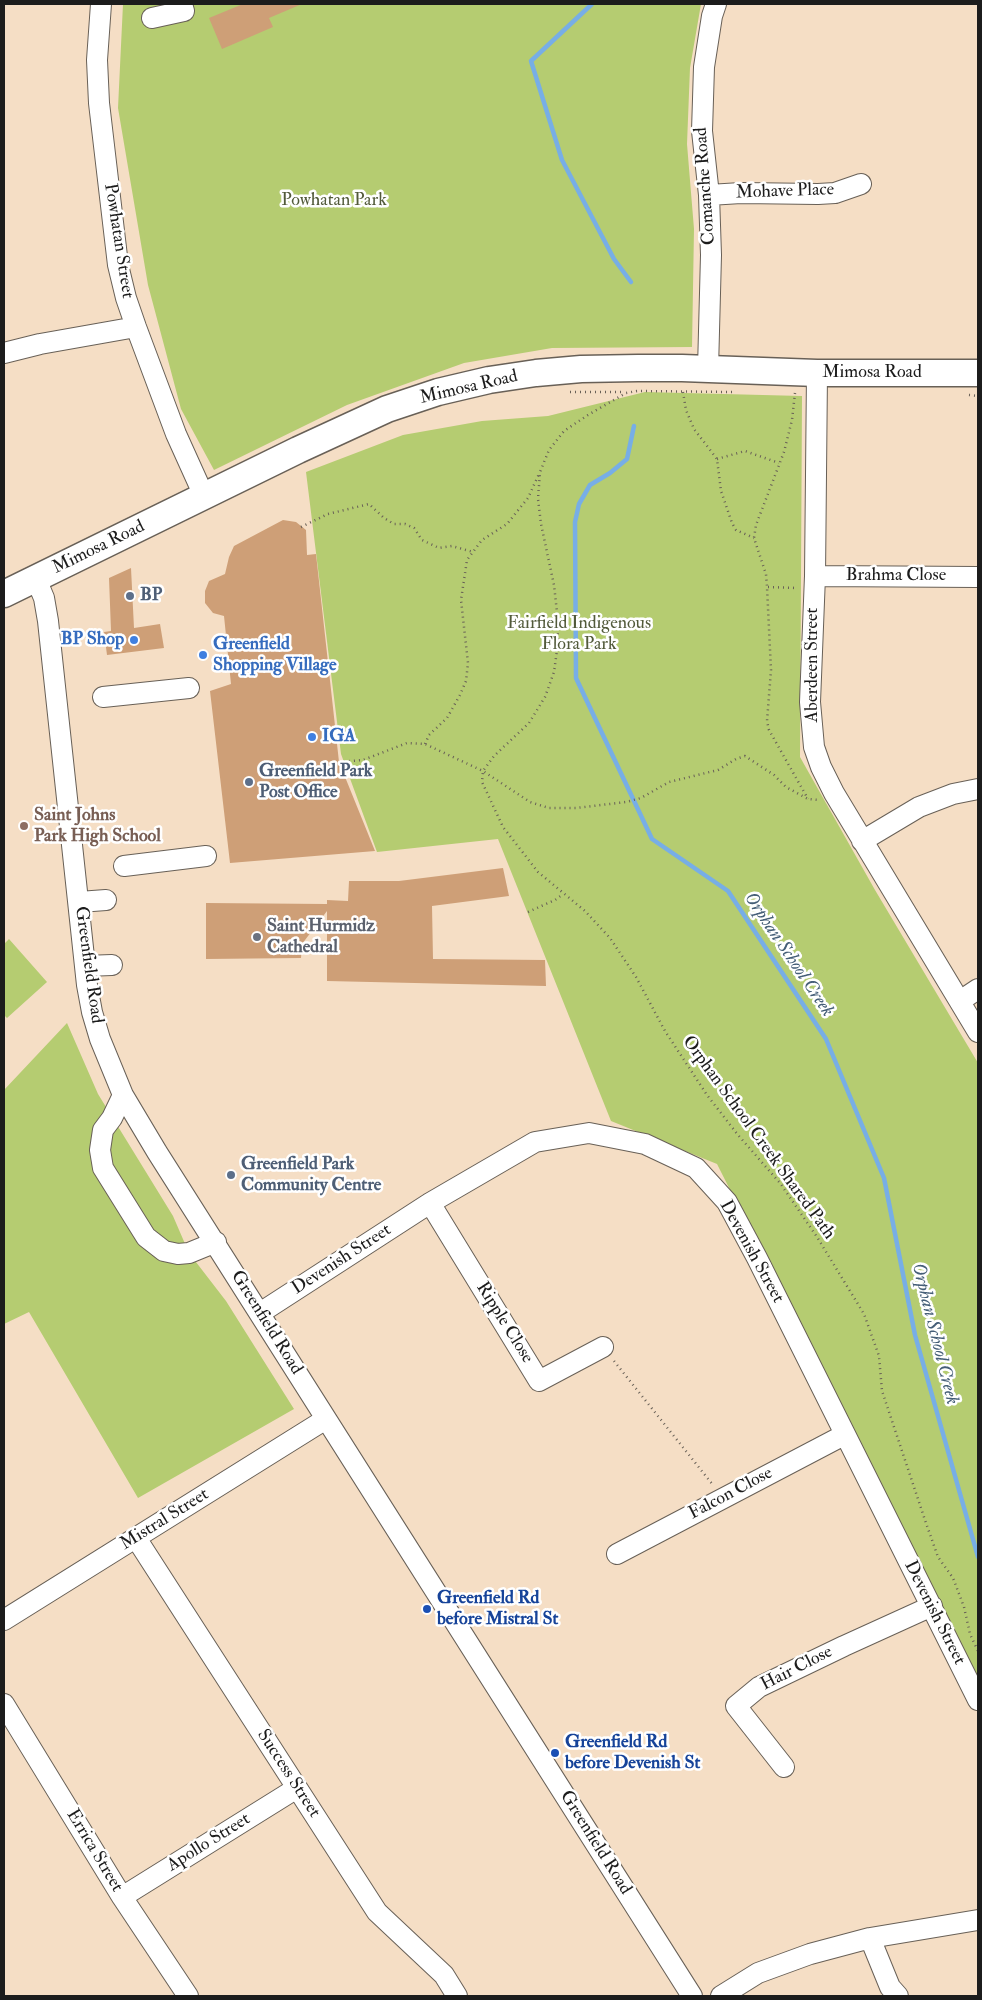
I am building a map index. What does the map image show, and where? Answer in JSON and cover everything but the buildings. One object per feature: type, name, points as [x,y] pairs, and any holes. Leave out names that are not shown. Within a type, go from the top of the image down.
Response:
[{"type":"main road","name":"Mimosa Road","points":[[4,594],[387,409],[438,392],[489,380],[581,369],[708,369],[817,373],[978,373]]},
{"type":"street","name":"Powhatan Street","points":[[102,4],[97,60],[99,103],[118,265],[126,298],[136,327],[176,434],[204,496]]},
{"type":"street","name":"Comanche Road","points":[[708,369],[711,255],[709,195],[702,131],[703,76],[712,16],[716,4]]},
{"type":"street","points":[[152,18],[188,8]]},
{"type":"street","name":"Mohave Place","points":[[709,195],[835,193],[861,184]]},
{"type":"street","points":[[4,353],[40,344],[136,327]]},
{"type":"street","name":"Aberdeen Street","points":[[817,373],[810,702],[814,747],[821,767],[834,793],[978,1032]]},
{"type":"street","name":"Brahma Close","points":[[814,582],[978,577]]},
{"type":"street","name":"Greenfield Road","points":[[36,579],[44,598],[48,621],[85,966],[92,1012],[110,1066],[123,1095],[157,1152],[216,1242],[692,1996]]},
{"type":"street","points":[[103,697],[188,688]]},
{"type":"street","points":[[862,841],[919,807],[952,794],[978,789]]},
{"type":"street","points":[[124,866],[160,860],[206,856]]},
{"type":"street","points":[[79,902],[106,900]]},
{"type":"street","points":[[85,966],[112,965]]},
{"type":"street","points":[[960,1001],[978,989]]},
{"type":"street","points":[[123,1095],[112,1118],[103,1130],[100,1150],[103,1168],[146,1237],[164,1250],[178,1254],[189,1253],[216,1242]]},
{"type":"street","name":"Devenish Street","points":[[260,1313],[430,1203],[535,1142],[589,1133],[645,1144],[696,1168],[727,1202],[757,1258],[978,1700]]},
{"type":"street","name":"Ripple Close","points":[[430,1203],[540,1381],[603,1347]]},
{"type":"street","name":"Mistral Street","points":[[4,1620],[326,1419]]},
{"type":"street","name":"Falcon Close","points":[[617,1554],[844,1435]]},
{"type":"street","name":"Success Street","points":[[136,1538],[377,1912],[444,1975],[456,1996]]},
{"type":"street","name":"Hair Close","points":[[784,1767],[736,1706],[759,1687],[932,1606]]},
{"type":"street","name":"Errica Street","points":[[4,1704],[122,1897],[188,1996]]},
{"type":"street","name":"Apollo Street","points":[[122,1897],[297,1788]]},
{"type":"street","points":[[721,1996],[758,1973],[810,1954],[870,1938],[978,1920]]},
{"type":"street","points":[[870,1938],[890,1987],[898,1996]]},
{"type":"path","points":[[568,392],[739,392]]},
{"type":"path","points":[[683,392],[686,410],[694,429],[717,460],[721,491],[732,523],[736,530],[754,538]]},
{"type":"path","points":[[425,744],[429,735],[447,718],[466,681],[468,663],[461,600],[467,560],[482,540],[507,524],[528,498],[549,450],[564,431],[626,393]]},
{"type":"path","points":[[795,393],[792,420],[784,452],[756,525],[754,538],[766,574],[767,586],[771,670],[769,730],[808,799]]},
{"type":"path","points":[[717,460],[745,451],[779,463]]},
{"type":"path","points":[[483,772],[494,756],[529,723],[545,697],[554,672],[558,643],[557,612],[554,584],[541,524],[538,499],[540,472]]},
{"type":"path","points":[[301,527],[328,514],[369,504],[384,518],[394,524],[405,524],[414,528],[422,540],[439,548],[452,546],[474,552]]},
{"type":"path","points":[[767,586],[814,582]]},
{"type":"path","points":[[339,762],[363,760],[407,742],[425,744],[483,772],[530,802],[549,808],[576,808],[626,802],[641,798],[669,782],[718,770],[745,756],[774,776],[786,787],[808,799],[821,800]]},
{"type":"path","name":"Orphan School Creek Shared Path","points":[[483,772],[482,782],[503,827],[538,872],[584,911],[610,938],[636,977],[665,1032],[707,1095],[738,1135],[780,1183],[818,1237],[864,1314],[879,1356],[882,1391],[926,1523],[938,1557],[952,1578],[964,1607],[970,1634],[978,1651]]},
{"type":"path","points":[[528,912],[555,900],[563,894]]},
{"type":"path","points":[[603,1347],[724,1498]]},
{"type":"green space","name":"Powhatan Park","points":[[123,4],[701,4],[690,68],[687,144],[694,229],[692,347],[552,348],[464,363],[347,405],[214,470],[181,409],[148,285],[118,108]]},
{"type":"green space","name":"Fairfield Indigenous Flora Park","points":[[645,392],[802,396],[800,757],[875,890],[978,1063],[978,1681],[717,1164],[611,1121],[498,839],[377,852],[341,754],[306,472],[403,435],[482,421],[548,416]]},
{"type":"green space","points":[[9,939],[47,982],[7,1018],[4,1015],[4,944]]},
{"type":"green space","points":[[67,1023],[98,1094],[173,1216],[189,1253],[226,1301],[294,1409],[138,1498],[29,1312],[4,1324],[4,1090]]},
{"type":"waterway","name":"Orphan School Creek","points":[[592,4],[531,61],[562,160],[614,259],[631,282]]},
{"type":"waterway","name":"Orphan School Creek","points":[[634,426],[627,459],[610,473],[590,485],[579,504],[575,522],[576,678],[652,839],[728,891],[826,1039],[884,1178],[915,1335],[978,1557]]},
{"type":"place","name":"BP","points":[[130,596]]},
{"type":"place","name":"BP Shop","points":[[134,640]]},
{"type":"place","name":"Greenfield Shopping Village","points":[[203,655]]},
{"type":"place","name":"IGA","points":[[312,737]]},
{"type":"place","name":"Greenfield Park Post Office","points":[[249,782]]},
{"type":"place","name":"Saint Johns Park High School","points":[[24,826]]},
{"type":"place","name":"Saint Hurmidz Cathedral","points":[[257,937]]},
{"type":"place","name":"Greenfield Park Community Centre","points":[[231,1175]]},
{"type":"place","name":"Greenfield Rd before Mistral St","points":[[427,1609]]},
{"type":"place","name":"Greenfield Rd before Devenish St","points":[[555,1753]]}]
